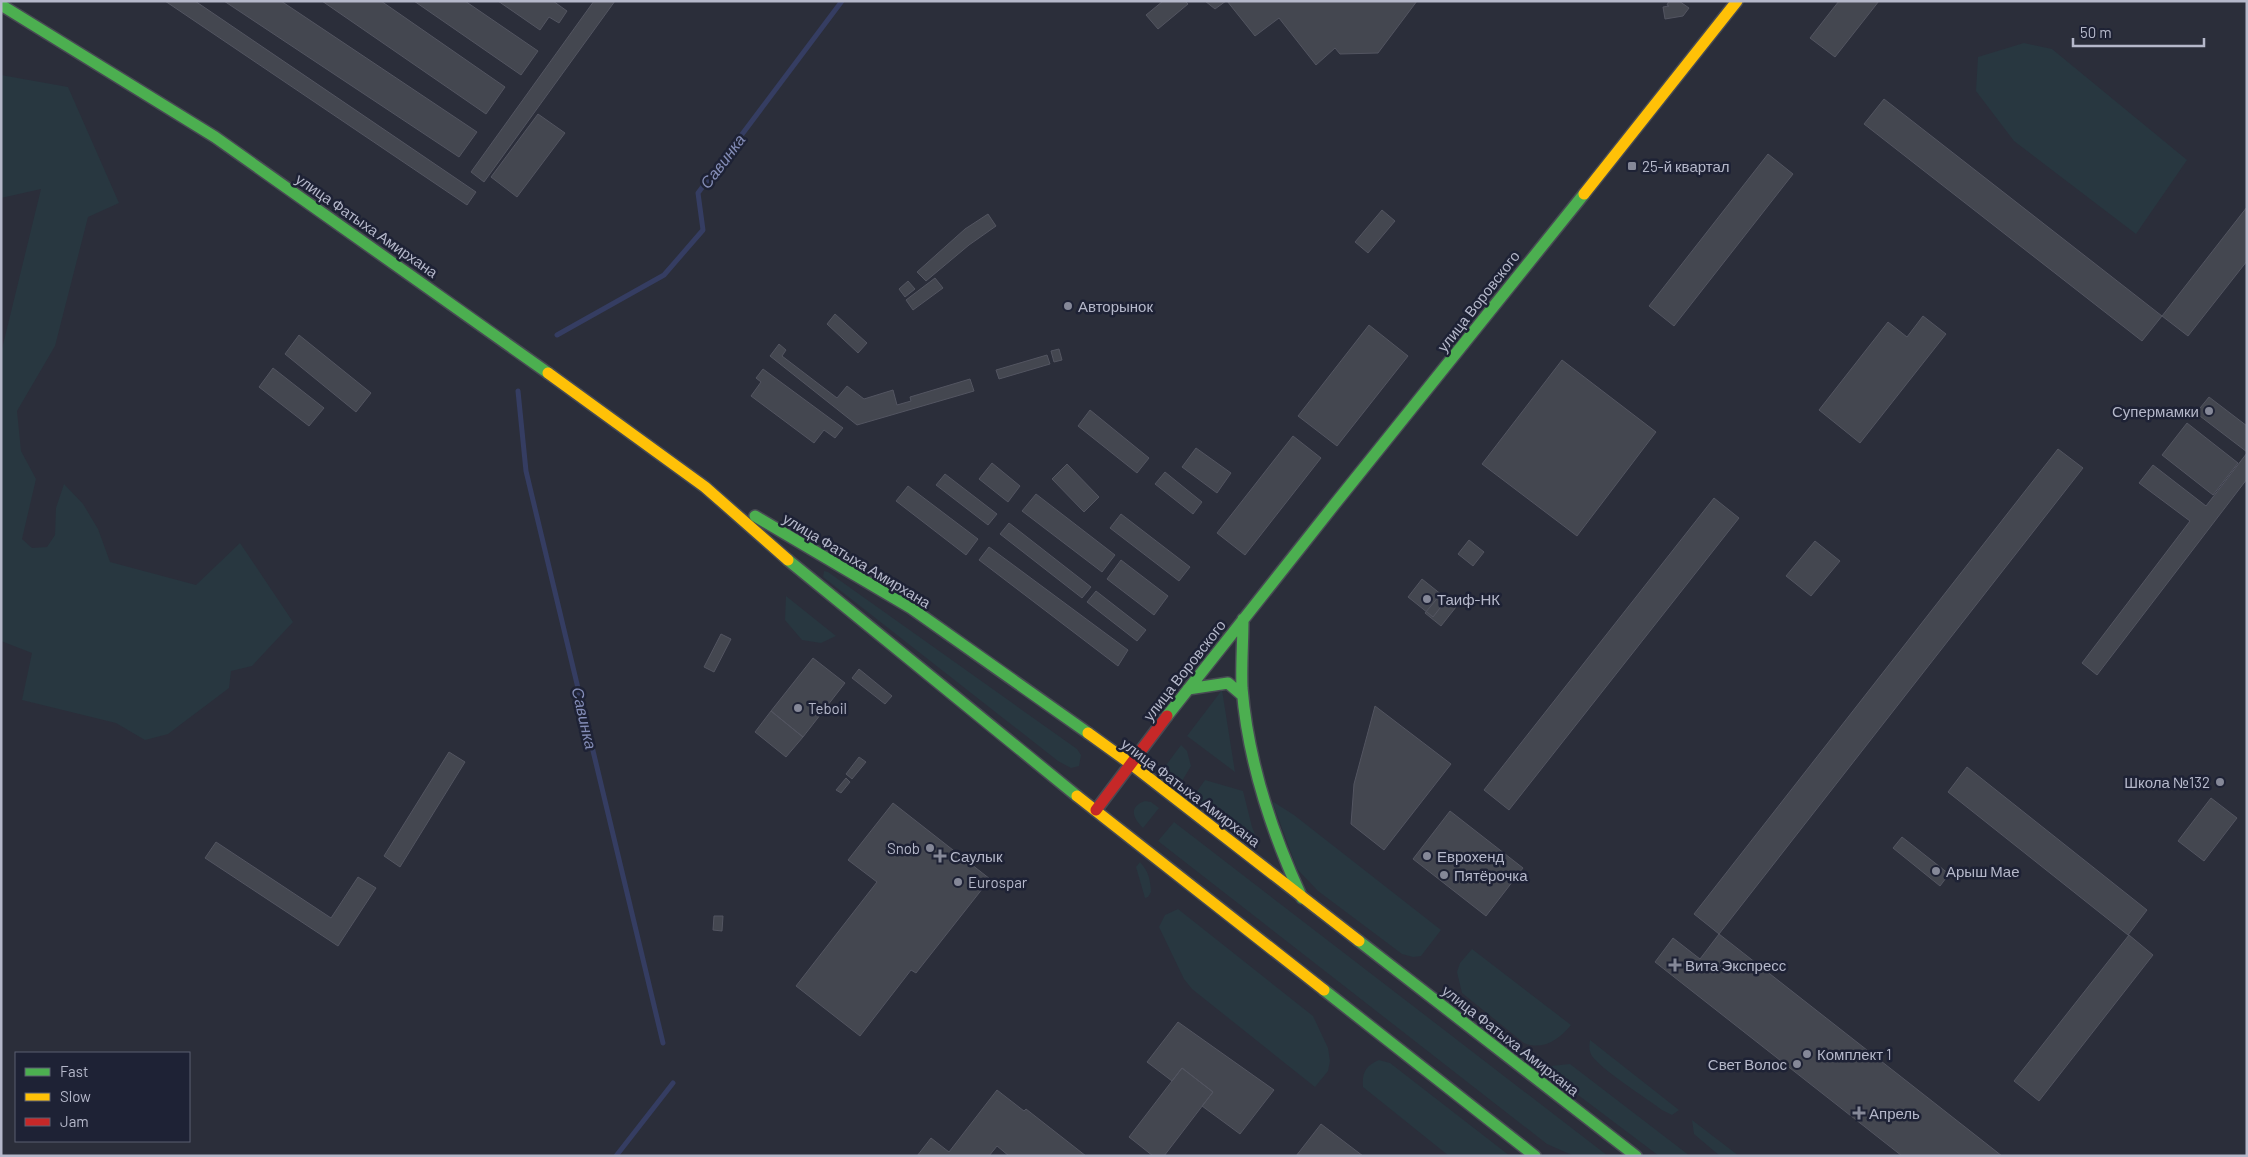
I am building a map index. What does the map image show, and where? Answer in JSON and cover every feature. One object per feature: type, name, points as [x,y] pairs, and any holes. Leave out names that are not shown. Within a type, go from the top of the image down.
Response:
[{"type":"main road","name":"улица Воровского","points":[[1096,810],[1243,619],[1737,1]]},
{"type":"main road","name":"улица Фатыха Амирхана","points":[[1,5],[215,137],[446,298],[705,486],[910,608],[1131,764],[1636,1156]]},
{"type":"main road","name":"улица Фатыха Амирхана","points":[[705,486],[812,581],[1096,810],[1535,1156]]},
{"type":"main road","name":"улица Воровского","points":[[1243,619],[1242,695],[1257,781],[1281,855],[1302,898]]},
{"type":"main road","points":[[1188,689],[1228,683],[1242,695]]},
{"type":"shaded area","points":[[2024,43],[2052,49],[2187,160],[2136,234],[2014,141],[1976,91],[1978,57]]},
{"type":"shaded area","points":[[1,75],[68,87],[119,203],[88,217],[55,346],[17,411],[21,451],[36,479],[22,539],[32,548],[47,547],[55,535],[56,508],[64,484],[83,504],[98,529],[110,562],[196,585],[240,543],[293,622],[252,666],[231,671],[229,688],[168,734],[145,740],[116,723],[22,700],[32,653],[1,641],[1,353],[41,189],[1,198]]},
{"type":"shaded area","points":[[824,571],[1077,749],[1081,755],[1079,766],[1071,768],[1058,761],[823,577]]},
{"type":"shaded area","points":[[786,596],[836,636],[821,643],[802,640],[785,620]]},
{"type":"shaded area","points":[[1222,690],[1235,772],[1187,736]]},
{"type":"shaded area","points":[[1181,745],[1187,751],[1191,766],[1179,786],[1161,772]]},
{"type":"shaded area","points":[[1205,780],[1243,791],[1252,827],[1260,847],[1193,797]]},
{"type":"shaded area","points":[[1145,801],[1151,802],[1159,808],[1143,828],[1135,817],[1134,810],[1136,806]]},
{"type":"shaded area","points":[[1272,801],[1294,815],[1441,930],[1421,956],[1413,957],[1402,954],[1318,891],[1297,869]]},
{"type":"shaded area","points":[[1174,822],[1608,1156],[1574,1156],[1547,1144],[1158,841]]},
{"type":"shaded area","points":[[1140,862],[1147,872],[1150,883],[1151,892],[1145,898],[1136,867]]},
{"type":"shaded area","points":[[1178,909],[1313,1016],[1328,1048],[1330,1061],[1328,1071],[1315,1087],[1192,989],[1184,979],[1159,927],[1165,915]]},
{"type":"shaded area","points":[[1472,949],[1571,1025],[1562,1035],[1544,1045],[1538,1046],[1524,1043],[1462,993],[1457,972],[1460,963]]},
{"type":"shaded area","points":[[1590,1040],[1679,1110],[1672,1115],[1662,1110],[1605,1069],[1592,1056]]},
{"type":"shaded area","points":[[1379,1060],[1390,1063],[1510,1156],[1449,1156],[1363,1087],[1365,1070]]},
{"type":"shaded area","points":[[1570,1064],[1690,1156],[1659,1156],[1541,1067]]},
{"type":"shaded area","points":[[1692,1120],[1739,1156],[1720,1156],[1694,1134]]},
{"type":"building","points":[[165,1],[195,1],[476,192],[467,205]]},
{"type":"building","points":[[224,1],[281,1],[477,132],[459,157]]},
{"type":"building","points":[[322,1],[381,1],[505,87],[486,114]]},
{"type":"building","points":[[414,1],[465,1],[538,51],[521,75]]},
{"type":"building","points":[[498,1],[553,1],[567,11],[559,23],[549,17],[540,30]]},
{"type":"building","points":[[594,1],[615,1],[484,182],[471,172]]},
{"type":"building","points":[[1163,1],[1185,1],[1188,4],[1158,29],[1146,15]]},
{"type":"building","points":[[1205,1],[1226,1],[1215,9]]},
{"type":"building","points":[[1227,1],[1417,1],[1378,53],[1340,54],[1335,48],[1316,65],[1279,18],[1255,36]]},
{"type":"building","points":[[1669,1],[1679,1],[1689,8],[1683,16],[1665,19],[1663,7],[1669,6],[1667,5]]},
{"type":"building","points":[[1839,1],[1879,1],[1835,57],[1810,38]]},
{"type":"building","points":[[1884,99],[2162,316],[2142,341],[1864,124]]},
{"type":"building","points":[[538,114],[565,133],[517,197],[491,177]]},
{"type":"building","points":[[1768,154],[1793,174],[1674,326],[1649,306]]},
{"type":"building","points":[[2247,207],[2247,261],[2188,336],[2162,316]]},
{"type":"building","points":[[1382,210],[1395,221],[1368,253],[1355,242]]},
{"type":"building","points":[[988,214],[996,226],[969,245],[926,281],[917,272],[965,229]]},
{"type":"building","points":[[935,278],[943,288],[913,310],[906,300]]},
{"type":"building","points":[[908,281],[915,289],[905,297],[899,289]]},
{"type":"building","points":[[835,314],[867,343],[858,353],[827,324]]},
{"type":"building","points":[[1923,316],[1946,334],[1860,443],[1819,410],[1888,322],[1907,337]]},
{"type":"building","points":[[1369,325],[1408,356],[1337,446],[1298,416]]},
{"type":"building","points":[[299,335],[371,393],[356,412],[285,354]]},
{"type":"building","points":[[779,344],[786,350],[782,356],[837,398],[847,386],[864,399],[893,390],[897,405],[911,401],[910,397],[970,379],[974,391],[857,425],[770,356]]},
{"type":"building","points":[[1059,349],[1062,360],[1054,362],[1051,351]]},
{"type":"building","points":[[1047,355],[1050,364],[999,379],[996,370]]},
{"type":"building","points":[[1562,360],[1656,432],[1577,536],[1482,464]]},
{"type":"building","points":[[273,368],[324,408],[309,426],[259,387]]},
{"type":"building","points":[[763,369],[843,428],[835,438],[824,430],[814,443],[751,396],[761,382],[756,378]]},
{"type":"building","points":[[2209,397],[2247,426],[2247,452],[2196,413]]},
{"type":"building","points":[[1090,410],[1149,458],[1137,473],[1078,426]]},
{"type":"building","points":[[2187,423],[2238,463],[2213,495],[2162,455]]},
{"type":"building","points":[[1293,436],[1321,458],[1245,555],[1217,533]]},
{"type":"building","points":[[1196,448],[1231,473],[1217,493],[1182,467]]},
{"type":"building","points":[[2058,449],[2083,468],[1719,934],[1694,914]]},
{"type":"building","points":[[2247,453],[2247,479],[2097,675],[2082,663],[2190,521],[2139,483],[2153,465],[2206,506]]},
{"type":"building","points":[[992,463],[1020,486],[1008,502],[979,479]]},
{"type":"building","points":[[1067,464],[1099,497],[1084,512],[1052,479]]},
{"type":"building","points":[[1165,472],[1202,502],[1193,514],[1155,484]]},
{"type":"building","points":[[945,474],[997,514],[988,525],[936,485]]},
{"type":"building","points":[[908,486],[978,539],[966,555],[896,501]]},
{"type":"building","points":[[1036,494],[1115,555],[1102,572],[1022,511]]},
{"type":"building","points":[[1714,498],[1739,518],[1509,810],[1484,790]]},
{"type":"building","points":[[1121,514],[1190,567],[1179,581],[1110,528]]},
{"type":"building","points":[[1009,523],[1091,587],[1082,598],[1000,534]]},
{"type":"building","points":[[1469,540],[1484,552],[1473,566],[1458,554]]},
{"type":"building","points":[[1815,541],[1840,561],[1811,596],[1786,576]]},
{"type":"building","points":[[989,547],[1128,650],[1118,666],[979,560]]},
{"type":"building","points":[[1121,560],[1168,596],[1154,615],[1107,579]]},
{"type":"building","points":[[1422,579],[1447,599],[1433,617],[1408,597]]},
{"type":"building","points":[[1096,591],[1146,630],[1137,641],[1087,602]]},
{"type":"building","points":[[1440,595],[1456,607],[1441,626],[1425,613]]},
{"type":"building","points":[[721,634],[731,639],[714,672],[704,667]]},
{"type":"building","points":[[813,658],[845,683],[803,737],[771,711]]},
{"type":"building","points":[[859,669],[892,696],[885,704],[852,678]]},
{"type":"building","points":[[1375,706],[1451,764],[1384,850],[1351,824],[1354,784]]},
{"type":"building","points":[[771,711],[803,737],[786,757],[755,732]]},
{"type":"building","points":[[449,752],[465,762],[400,867],[384,856]]},
{"type":"building","points":[[859,757],[866,762],[852,779],[846,774]]},
{"type":"building","points":[[1967,767],[2147,910],[2128,935],[1948,792]]},
{"type":"building","points":[[846,778],[850,782],[841,793],[836,790]]},
{"type":"building","points":[[2211,798],[2237,818],[2204,861],[2178,841]]},
{"type":"building","points":[[893,803],[990,879],[916,973],[911,970],[860,1036],[796,986],[877,882],[848,860]]},
{"type":"building","points":[[1450,811],[1523,868],[1486,916],[1413,859]]},
{"type":"building","points":[[1902,837],[1949,874],[1940,886],[1893,848]]},
{"type":"building","points":[[216,842],[331,918],[358,877],[376,888],[338,946],[205,858]]},
{"type":"building","points":[[714,916],[723,916],[722,931],[713,930]]},
{"type":"building","points":[[1719,934],[2002,1156],[1902,1156],[1655,962],[1673,938],[1700,959]]},
{"type":"building","points":[[2129,935],[2153,955],[2039,1101],[2014,1081]]},
{"type":"building","points":[[1178,1022],[1274,1090],[1240,1134],[1202,1106],[1213,1092],[1182,1068],[1172,1081],[1147,1062]]},
{"type":"building","points":[[1182,1068],[1213,1092],[1164,1156],[1153,1156],[1129,1137]]},
{"type":"building","points":[[997,1090],[1024,1111],[1026,1109],[1086,1156],[1009,1156],[997,1146],[989,1156],[917,1156],[931,1138],[949,1152]]},
{"type":"building","points":[[1321,1124],[1363,1156],[1296,1156]]},
{"type":"waterway","name":"Савинка","points":[[557,335],[664,275],[703,230],[698,193],[842,1]]},
{"type":"waterway","name":"Савинка","points":[[518,391],[526,471],[663,1043]]},
{"type":"waterway","name":"Савинка","points":[[616,1156],[673,1083]]},
{"type":"traffic: fast","points":[[1,5],[215,137],[548,373]]},
{"type":"traffic: fast","points":[[1167,716],[1584,194]]},
{"type":"traffic: fast","points":[[755,516],[911,608],[1088,733]]},
{"type":"traffic: fast","points":[[788,560],[1077,796]]},
{"type":"traffic: fast","points":[[1243,619],[1242,688],[1255,769],[1280,847],[1302,898]]},
{"type":"traffic: fast","points":[[1188,689],[1228,683],[1242,695]]},
{"type":"traffic: fast","points":[[1359,941],[1636,1156]]},
{"type":"traffic: fast","points":[[1324,990],[1535,1156]]},
{"type":"traffic: slow","points":[[1584,194],[1737,1]]},
{"type":"traffic: slow","points":[[548,373],[705,487],[788,560]]},
{"type":"traffic: slow","points":[[1088,733],[1131,764],[1359,941]]},
{"type":"traffic: slow","points":[[1077,796],[1324,990]]},
{"type":"traffic: jam","points":[[1096,810],[1167,716]]},
{"type":"place","name":"25-й квартал","points":[[1632,166]]},
{"type":"place","name":"Авторынок","points":[[1068,306]]},
{"type":"place","name":"Супермамки","points":[[2209,411]]},
{"type":"place","name":"Таиф-НК","points":[[1427,599]]},
{"type":"place","name":"Teboil","points":[[798,708]]},
{"type":"place","name":"Школа №132","points":[[2220,782]]},
{"type":"place","name":"Snob","points":[[930,848]]},
{"type":"place","name":"Саулык","points":[[940,856]]},
{"type":"place","name":"Еврохенд","points":[[1427,856]]},
{"type":"place","name":"Арыш Мае","points":[[1936,871]]},
{"type":"place","name":"Пятёрочка","points":[[1444,875]]},
{"type":"place","name":"Eurospar","points":[[958,882]]},
{"type":"place","name":"Вита Экспресс","points":[[1675,965]]},
{"type":"place","name":"Комплект 1","points":[[1807,1054]]},
{"type":"place","name":"Свет Волос","points":[[1797,1064]]},
{"type":"place","name":"Апрель","points":[[1859,1113]]}]
